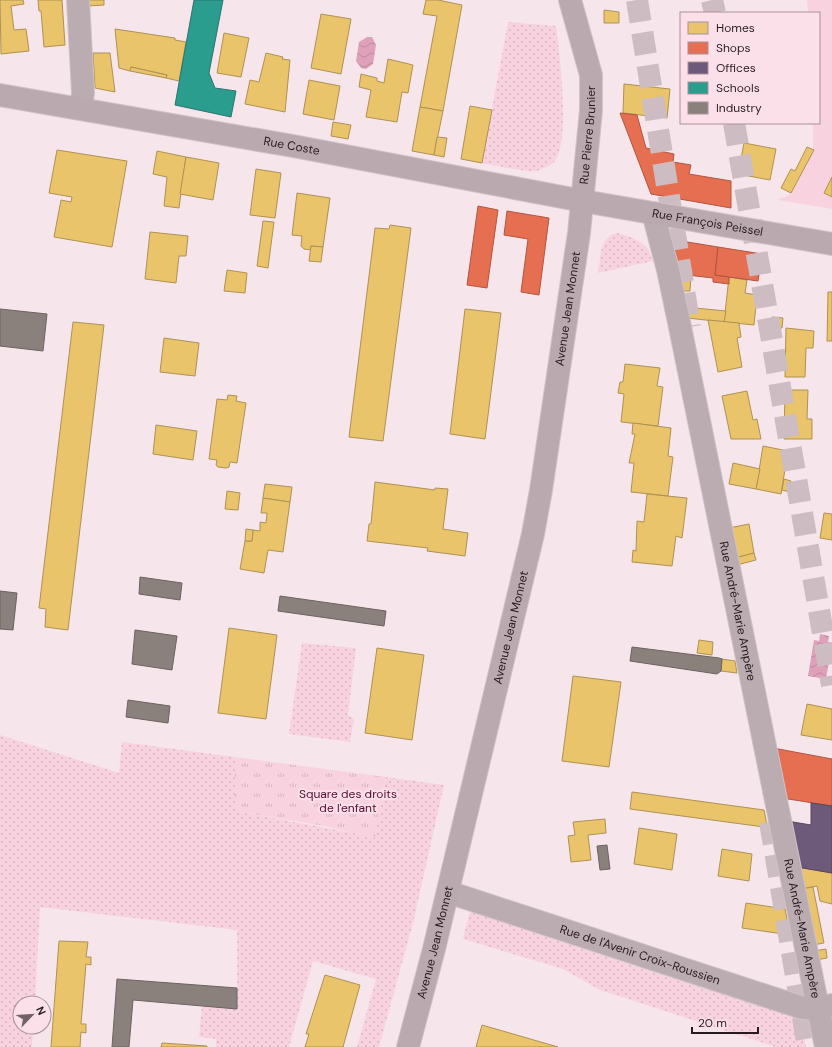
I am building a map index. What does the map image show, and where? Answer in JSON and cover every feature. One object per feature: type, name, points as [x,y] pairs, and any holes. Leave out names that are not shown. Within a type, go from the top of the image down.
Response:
[{"type":"street","points":[[78,0],[83,93],[81,109]]},
{"type":"street","name":"Rue Pierre Brunier","points":[[570,0],[591,75],[591,110],[583,201]]},
{"type":"street","name":"Rue Coste","points":[[0,94],[583,201]]},
{"type":"street","name":"Rue François Peissel","points":[[583,201],[832,244]]},
{"type":"street","name":"Avenue Jean Monnet","points":[[408,1047],[448,892],[533,534],[542,490],[583,201]]},
{"type":"street","name":"Rue André-Marie Ampère","points":[[653,213],[668,270],[826,1007],[826,1047]]},
{"type":"street","name":"Rue de l'Avenir Croix-Roussien","points":[[448,892],[803,1008],[826,1007]]},
{"type":"green space","points":[[807,0],[832,0],[832,209],[778,200],[791,194],[813,151],[813,124],[820,124],[820,12],[808,12]]},
{"type":"green space","points":[[508,22],[556,26],[563,97],[562,137],[559,153],[553,163],[537,171],[519,170],[482,163]]},
{"type":"green space","points":[[617,233],[635,239],[644,245],[648,249],[653,261],[598,273],[604,243],[607,238]]},
{"type":"green space","points":[[302,643],[356,648],[348,715],[354,719],[350,742],[289,734]]},
{"type":"green space","points":[[0,735],[119,773],[122,742],[235,757],[235,811],[375,837],[386,777],[444,785],[413,923],[379,1047],[357,1047],[376,979],[313,961],[289,1047],[216,1047],[216,1039],[199,1037],[202,1006],[237,1009],[237,930],[40,907],[35,995],[12,995],[12,1035],[33,1035],[32,1047],[0,1047]]},
{"type":"green space","name":"Square des droits de l'enfant","points":[[235,757],[386,777],[375,838],[324,826],[235,811]]},
{"type":"green space","points":[[470,911],[799,1018],[806,1047],[776,1047],[600,990],[563,969],[463,939]]},
{"type":"water","points":[[367,37],[372,37],[376,45],[373,64],[366,69],[361,68],[356,61],[359,42]]},
{"type":"water","points":[[820,634],[829,636],[828,642],[832,643],[826,679],[808,676],[814,640],[819,641]]},
{"type":"building: Homes","points":[[0,0],[23,0],[24,4],[11,6],[14,30],[26,29],[29,51],[1,54]]},
{"type":"building: Homes","points":[[38,0],[62,0],[65,45],[44,47],[41,11],[39,11]]},
{"type":"building: Homes","points":[[88,0],[104,0],[104,5],[88,6]]},
{"type":"building: Homes","points":[[426,0],[438,0],[462,5],[443,111],[420,107],[437,16],[423,14]]},
{"type":"building: Homes","points":[[604,10],[619,12],[619,23],[604,23]]},
{"type":"building: Homes","points":[[321,14],[351,19],[341,74],[311,68]]},
{"type":"building: Homes","points":[[115,29],[175,38],[175,40],[186,42],[179,81],[166,78],[167,75],[131,67],[130,71],[119,68]]},
{"type":"building: Homes","points":[[224,33],[249,38],[241,77],[217,73]]},
{"type":"building: Homes","points":[[93,53],[110,53],[115,92],[95,88]]},
{"type":"building: Homes","points":[[266,53],[283,57],[282,59],[290,60],[285,112],[245,104],[250,80],[259,82]]},
{"type":"building: Homes","points":[[388,59],[413,65],[408,93],[402,92],[397,122],[366,117],[371,90],[359,87],[361,74],[377,78],[377,81],[384,83]]},
{"type":"building: Homes","points":[[131,67],[167,75],[166,78],[130,71]]},
{"type":"building: Homes","points":[[309,80],[340,86],[334,120],[303,114]]},
{"type":"building: Homes","points":[[624,84],[670,89],[667,118],[623,113]]},
{"type":"building: Homes","points":[[470,106],[492,110],[482,163],[461,159]]},
{"type":"building: Homes","points":[[420,107],[443,111],[434,155],[412,151]]},
{"type":"building: Homes","points":[[333,122],[351,125],[348,139],[331,136]]},
{"type":"building: Homes","points":[[437,137],[447,138],[444,157],[434,155]]},
{"type":"building: Homes","points":[[744,143],[776,149],[770,180],[738,174]]},
{"type":"building: Homes","points":[[807,147],[814,150],[791,193],[781,188],[791,169],[795,171]]},
{"type":"building: Homes","points":[[57,150],[127,161],[112,247],[54,237],[61,200],[71,202],[72,197],[49,193]]},
{"type":"building: Homes","points":[[157,151],[186,157],[179,208],[164,206],[167,177],[153,174]]},
{"type":"building: Homes","points":[[186,157],[219,163],[213,200],[180,194]]},
{"type":"building: Homes","points":[[256,169],[281,173],[275,218],[250,215]]},
{"type":"building: Homes","points":[[832,177],[832,197],[824,193]]},
{"type":"building: Homes","points":[[297,193],[330,198],[323,247],[311,246],[311,250],[304,249],[301,246],[302,236],[292,235]]},
{"type":"building: Homes","points":[[263,221],[274,222],[268,268],[257,266]]},
{"type":"building: Homes","points":[[390,225],[411,228],[383,441],[349,437],[375,228],[389,229]]},
{"type":"building: Homes","points":[[150,232],[188,236],[186,256],[179,256],[176,283],[145,279]]},
{"type":"building: Homes","points":[[311,246],[323,247],[321,262],[309,261]]},
{"type":"building: Homes","points":[[227,270],[247,273],[245,293],[224,291]]},
{"type":"building: Homes","points":[[679,274],[691,276],[690,291],[682,291]]},
{"type":"building: Homes","points":[[729,277],[747,280],[745,293],[757,295],[754,325],[724,322]]},
{"type":"building: Homes","points":[[828,292],[832,292],[832,341],[827,341]]},
{"type":"building: Homes","points":[[685,307],[726,311],[724,322],[687,318]]},
{"type":"building: Homes","points":[[465,309],[501,313],[485,439],[450,434]]},
{"type":"building: Homes","points":[[772,317],[783,318],[782,328],[772,327]]},
{"type":"building: Homes","points":[[708,320],[739,323],[741,337],[737,338],[742,367],[718,372]]},
{"type":"building: Homes","points":[[73,322],[104,325],[68,630],[45,627],[46,609],[39,608]]},
{"type":"building: Homes","points":[[786,328],[814,331],[813,348],[806,348],[805,377],[785,377]]},
{"type":"building: Homes","points":[[164,338],[199,343],[195,376],[160,372]]},
{"type":"building: Homes","points":[[625,364],[660,368],[657,386],[663,387],[658,426],[621,422],[624,394],[618,393],[620,382],[623,382]]},
{"type":"building: Homes","points":[[785,390],[808,390],[807,419],[812,419],[812,439],[784,439]]},
{"type":"building: Homes","points":[[747,391],[753,420],[757,419],[761,439],[731,439],[722,396]]},
{"type":"building: Homes","points":[[228,395],[237,396],[236,401],[246,403],[237,463],[230,462],[229,467],[226,468],[218,467],[216,465],[217,460],[209,459],[217,399],[227,400]]},
{"type":"building: Homes","points":[[633,423],[671,428],[668,456],[673,457],[668,496],[631,492],[634,463],[629,463],[635,434],[632,434]]},
{"type":"building: Homes","points":[[156,425],[197,431],[193,460],[153,454]]},
{"type":"building: Homes","points":[[763,446],[788,451],[781,494],[756,489]]},
{"type":"building: Homes","points":[[733,463],[760,469],[756,489],[729,484]]},
{"type":"building: Homes","points":[[784,479],[791,481],[790,492],[782,490]]},
{"type":"building: Homes","points":[[375,482],[435,490],[435,488],[448,489],[443,529],[468,533],[465,556],[427,551],[428,548],[367,541],[369,524],[371,524]]},
{"type":"building: Homes","points":[[265,484],[292,487],[290,502],[263,498]]},
{"type":"building: Homes","points":[[227,491],[240,493],[238,510],[225,509]]},
{"type":"building: Homes","points":[[647,494],[687,498],[682,538],[676,536],[672,566],[632,562],[633,550],[636,551],[637,521],[644,522]]},
{"type":"building: Homes","points":[[263,498],[290,502],[283,552],[268,550],[264,573],[240,569],[245,541],[252,541],[253,530],[260,531],[260,522],[266,523],[267,513],[261,513]]},
{"type":"building: Homes","points":[[824,513],[832,514],[832,540],[820,538]]},
{"type":"building: Homes","points":[[749,524],[754,553],[735,558],[729,528]]},
{"type":"building: Homes","points":[[246,529],[253,530],[252,541],[245,541]]},
{"type":"building: Homes","points":[[754,553],[756,560],[737,565],[735,558]]},
{"type":"building: Homes","points":[[229,628],[277,635],[266,719],[218,713]]},
{"type":"building: Homes","points":[[699,640],[713,642],[712,655],[697,653]]},
{"type":"building: Homes","points":[[377,648],[424,655],[412,740],[365,733]]},
{"type":"building: Homes","points":[[722,659],[735,661],[737,673],[721,671]]},
{"type":"building: Homes","points":[[573,676],[621,682],[609,767],[562,761]]},
{"type":"building: Homes","points":[[807,704],[832,709],[832,740],[801,735]]},
{"type":"building: Homes","points":[[632,792],[764,810],[767,825],[764,827],[630,809]]},
{"type":"building: Homes","points":[[605,819],[606,833],[588,835],[591,860],[571,862],[568,836],[575,835],[573,822]]},
{"type":"building: Homes","points":[[639,828],[677,834],[672,870],[634,864]]},
{"type":"building: Homes","points":[[722,849],[752,854],[749,881],[718,876]]},
{"type":"building: Homes","points":[[797,867],[832,873],[832,904],[820,901],[817,886],[801,889]]},
{"type":"building: Homes","points":[[813,887],[824,943],[813,945],[801,889]]},
{"type":"building: Homes","points":[[746,903],[785,909],[790,935],[742,928]]},
{"type":"building: Homes","points":[[59,941],[88,942],[86,957],[91,957],[91,965],[86,964],[81,1024],[86,1024],[86,1033],[81,1032],[80,1047],[51,1047]]},
{"type":"building: Homes","points":[[826,949],[827,958],[816,960],[814,951]]},
{"type":"building: Homes","points":[[325,975],[360,985],[343,1047],[305,1047],[309,1034],[306,1034]]},
{"type":"building: Homes","points":[[482,1025],[558,1047],[476,1047]]},
{"type":"building: Homes","points":[[162,1043],[207,1046],[207,1047],[161,1047]]},
{"type":"building: Shops","points":[[620,113],[637,115],[646,148],[674,154],[673,162],[691,165],[689,174],[731,181],[731,208],[651,194]]},
{"type":"building: Shops","points":[[478,206],[498,210],[487,288],[467,285]]},
{"type":"building: Shops","points":[[507,211],[549,218],[539,295],[521,292],[528,239],[504,235]]},
{"type":"building: Shops","points":[[681,241],[718,247],[715,275],[729,277],[729,284],[713,282],[713,278],[679,274],[674,246]]},
{"type":"building: Shops","points":[[718,247],[762,254],[758,281],[715,275]]},
{"type":"building: Shops","points":[[773,748],[832,759],[832,806],[782,798]]},
{"type":"building: Offices","points":[[811,803],[832,806],[832,873],[797,867],[787,821],[811,825]]},
{"type":"building: Schools","points":[[194,0],[223,0],[209,73],[215,88],[236,91],[231,117],[175,105]]},
{"type":"building: Industry","points":[[0,309],[47,314],[43,351],[0,346]]},
{"type":"building: Industry","points":[[140,577],[182,583],[180,600],[139,594]]},
{"type":"building: Industry","points":[[0,591],[17,593],[13,630],[0,629]]},
{"type":"building: Industry","points":[[280,596],[386,611],[384,626],[278,611]]},
{"type":"building: Industry","points":[[135,630],[177,636],[172,670],[132,664]]},
{"type":"building: Industry","points":[[632,647],[719,658],[722,659],[721,671],[717,674],[630,661]]},
{"type":"building: Industry","points":[[128,700],[170,706],[168,723],[126,717]]},
{"type":"building: Industry","points":[[607,845],[610,869],[600,870],[597,846]]},
{"type":"building: Industry","points":[[117,979],[237,988],[237,1009],[133,1000],[129,1047],[112,1047]]},
{"type":"tunnel","points":[[637,0],[690,327]]},
{"type":"tunnel","points":[[712,0],[715,12]]},
{"type":"tunnel","points":[[734,124],[832,685]]},
{"type":"tunnel","points":[[770,822],[808,1047]]}]
